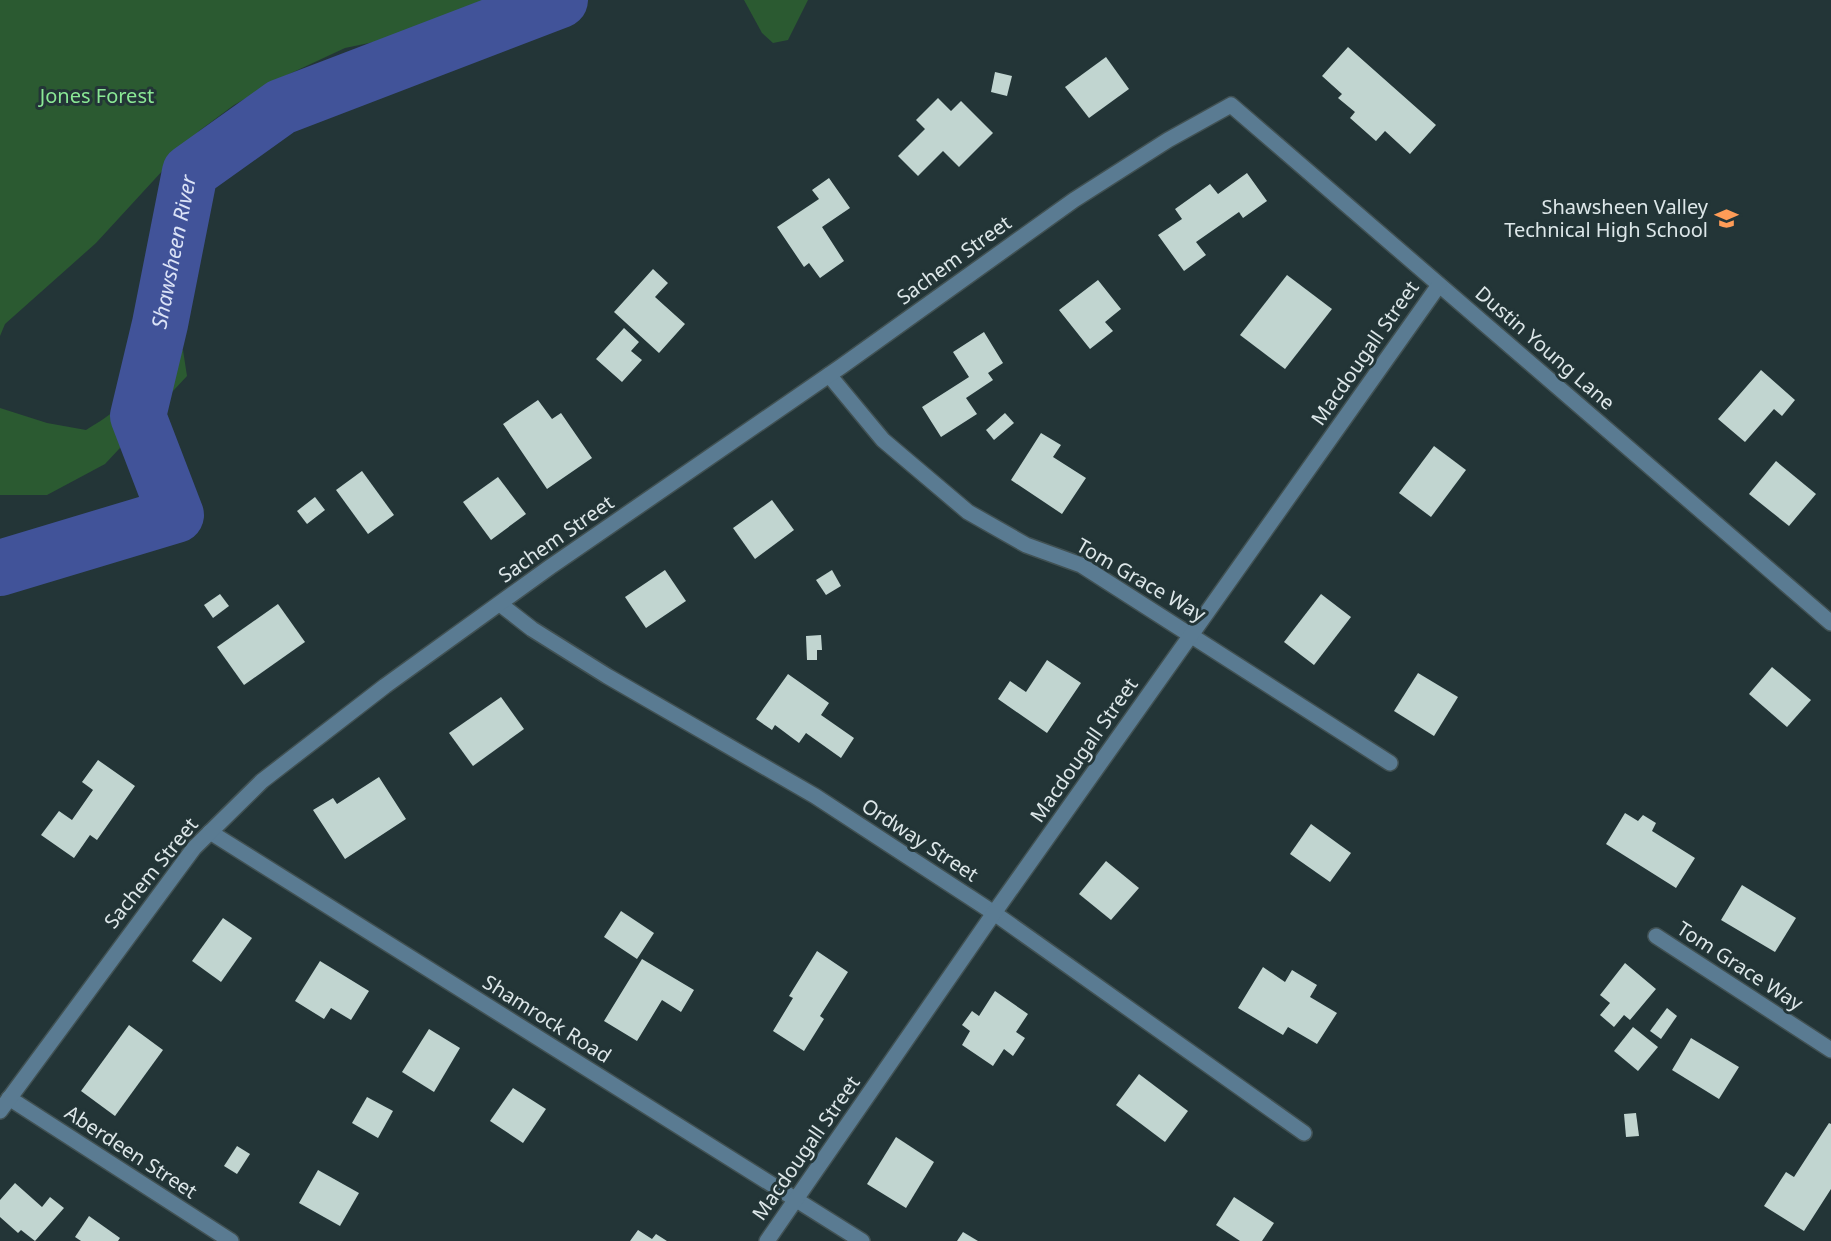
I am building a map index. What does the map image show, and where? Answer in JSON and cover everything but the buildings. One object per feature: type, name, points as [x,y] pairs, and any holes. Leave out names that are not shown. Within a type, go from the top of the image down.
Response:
[{"type":"street","name":"Dustin Young Lane","points":[[1231,105],[1831,623]]},
{"type":"street","name":"Sachem Street","points":[[4,1104],[194,848],[262,781],[385,686],[1074,200],[1168,140],[1231,105]]},
{"type":"street","name":"Macdougall Street","points":[[767,1241],[994,913],[1440,285]]},
{"type":"street","name":"Tom Grace Way","points":[[829,375],[883,440],[968,512],[1026,545],[1081,565],[1390,763]]},
{"type":"street","name":"Ordway Street","points":[[500,604],[532,629],[607,676],[815,795],[994,913],[1304,1133]]},
{"type":"street","name":"Shamrock Road","points":[[210,832],[862,1241]]},
{"type":"street","name":"Tom Grace Way","points":[[1656,936],[1831,1050]]},
{"type":"street","name":"Aberdeen Street","points":[[4,1104],[231,1241]]},
{"type":"green space","name":"Jones Forest","points":[[0,0],[532,0],[498,10],[435,46],[413,48],[374,42],[345,48],[287,75],[234,105],[199,131],[96,243],[5,324],[0,336]]},
{"type":"green space","points":[[744,0],[808,0],[788,40],[773,43],[762,33]]},
{"type":"green space","points":[[183,350],[187,376],[105,464],[47,495],[0,495],[0,408],[47,423],[86,430],[116,409],[155,365]]},
{"type":"waterway","name":"Shawsheen River","points":[[0,568],[176,515],[138,416],[160,324],[190,172],[281,107],[560,0]]},
{"type":"place","name":"Shawsheen Valley Technical High School","points":[[1726,218]]}]
